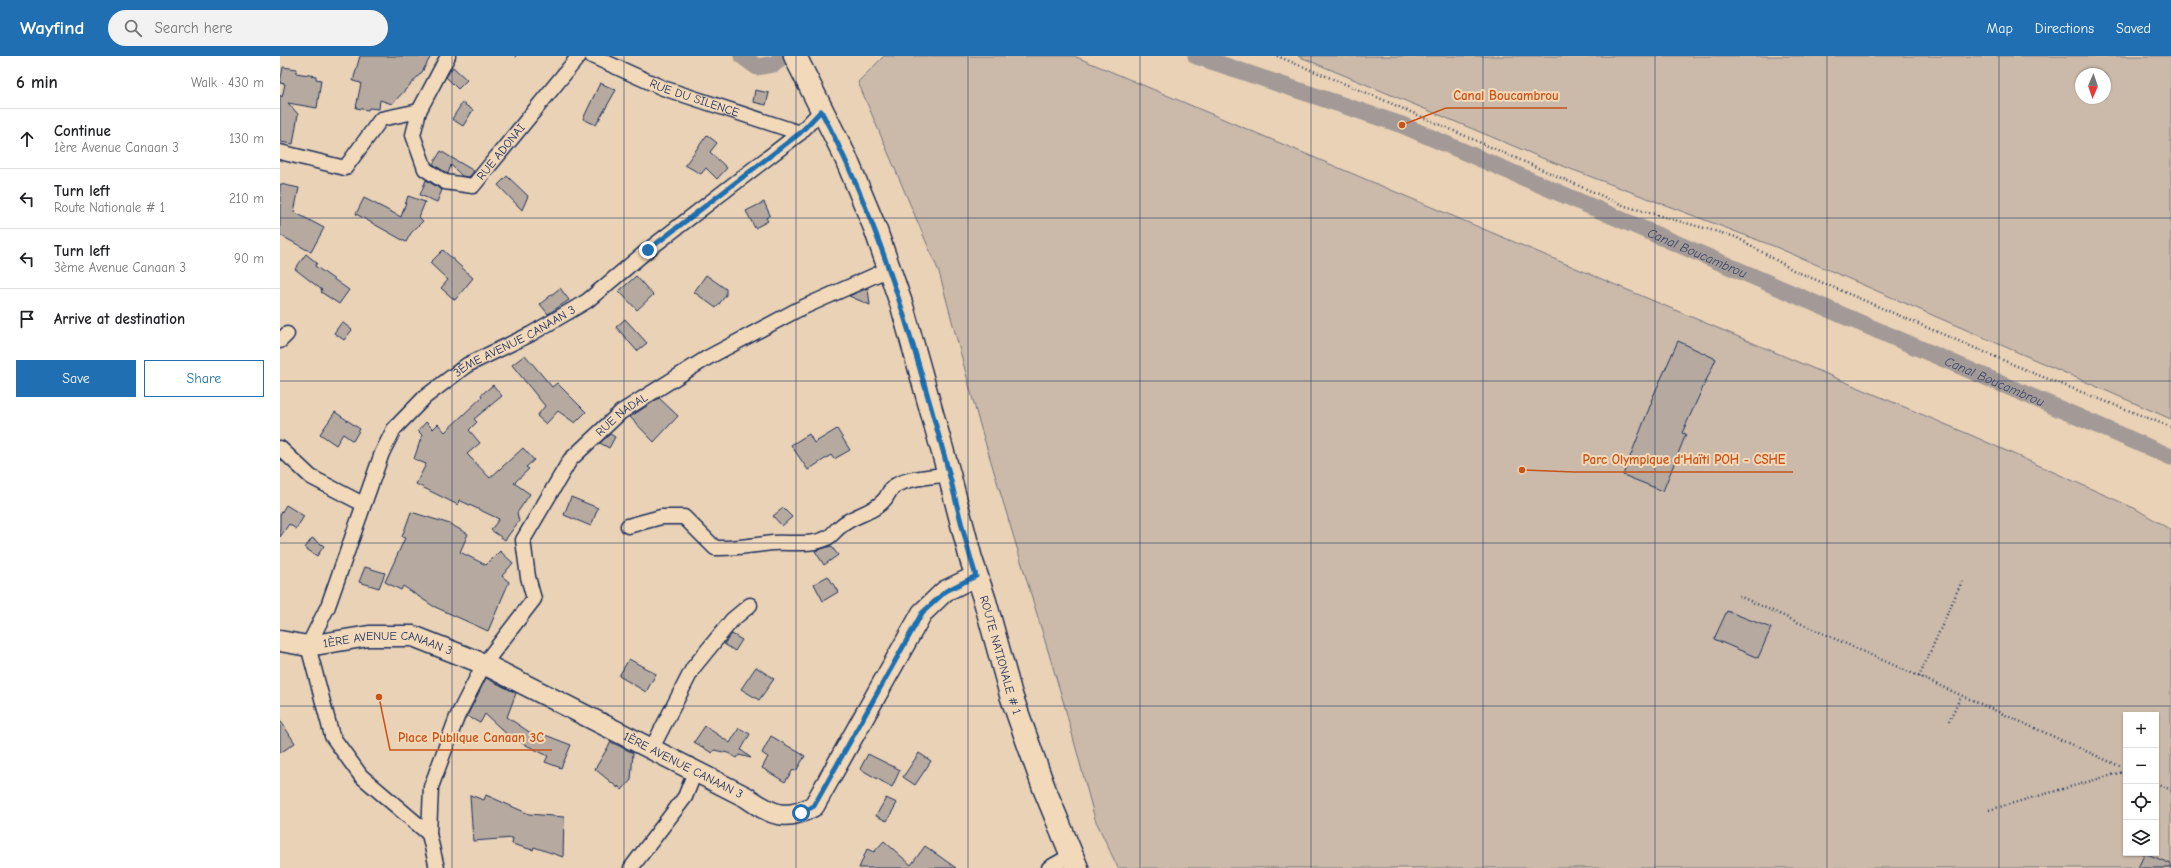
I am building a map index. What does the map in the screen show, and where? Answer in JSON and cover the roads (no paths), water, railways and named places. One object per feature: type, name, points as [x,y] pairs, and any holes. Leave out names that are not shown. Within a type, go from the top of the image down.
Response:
[{"type":"main road","name":"ROUTE NATIONALE # 1","points":[[798,60],[821,111],[845,156],[875,228],[902,306],[976,576],[1011,695],[1044,788],[1075,862]]},
{"type":"main road","name":"1ÈRE AVENUE CANAAN 3","points":[[280,641],[308,646],[369,636],[413,636],[484,664],[746,797],[768,812],[787,816],[801,813],[814,806],[922,613],[946,591],[976,576]]},
{"type":"street","name":"RUE ADONAI","points":[[448,56],[419,111],[412,135],[424,169],[445,182],[474,186],[579,56]]},
{"type":"street","name":"RUE DU SILENCE","points":[[592,56],[663,88],[800,133]]},
{"type":"street","points":[[280,152],[345,168],[381,119],[419,111]]},
{"type":"street","name":"3ÈME AVENUE CANAAN 3","points":[[308,646],[328,606],[382,453],[394,430],[425,397],[467,365],[530,334],[587,301],[648,250],[800,133],[821,111]]},
{"type":"street","name":"RUE NADAL","points":[[437,868],[429,834],[431,787],[457,717],[484,664],[534,599],[528,577],[523,540],[570,460],[621,412],[707,358],[797,310],[889,269]]},
{"type":"street","points":[[280,448],[311,477],[363,504]]},
{"type":"street","points":[[628,526],[660,517],[684,517],[716,548],[735,549],[773,543],[794,544],[828,538],[842,525],[866,514],[885,499],[888,492],[895,486],[919,478],[949,474]]},
{"type":"street","points":[[651,750],[693,668],[732,620],[750,605]]},
{"type":"street","points":[[308,646],[332,736],[361,776],[429,834]]},
{"type":"street","points":[[631,868],[685,797],[695,772]]},
{"type":"street","points":[[1049,868],[1075,862]]},
{"type":"waterway","name":"Canal Boucambrou","points":[[742,56],[757,67],[774,64],[785,56]]},
{"type":"waterway","name":"Canal Boucambrou","points":[[1196,56],[1402,125],[2171,457]]},
{"type":"place","name":"Canal Boucambrou","points":[[1402,125]]},
{"type":"place","name":"Parc Olympique d'Haïti POH - CSHE","points":[[1522,470]]},
{"type":"place","name":"Place Publique Canaan 3C","points":[[379,697]]}]
